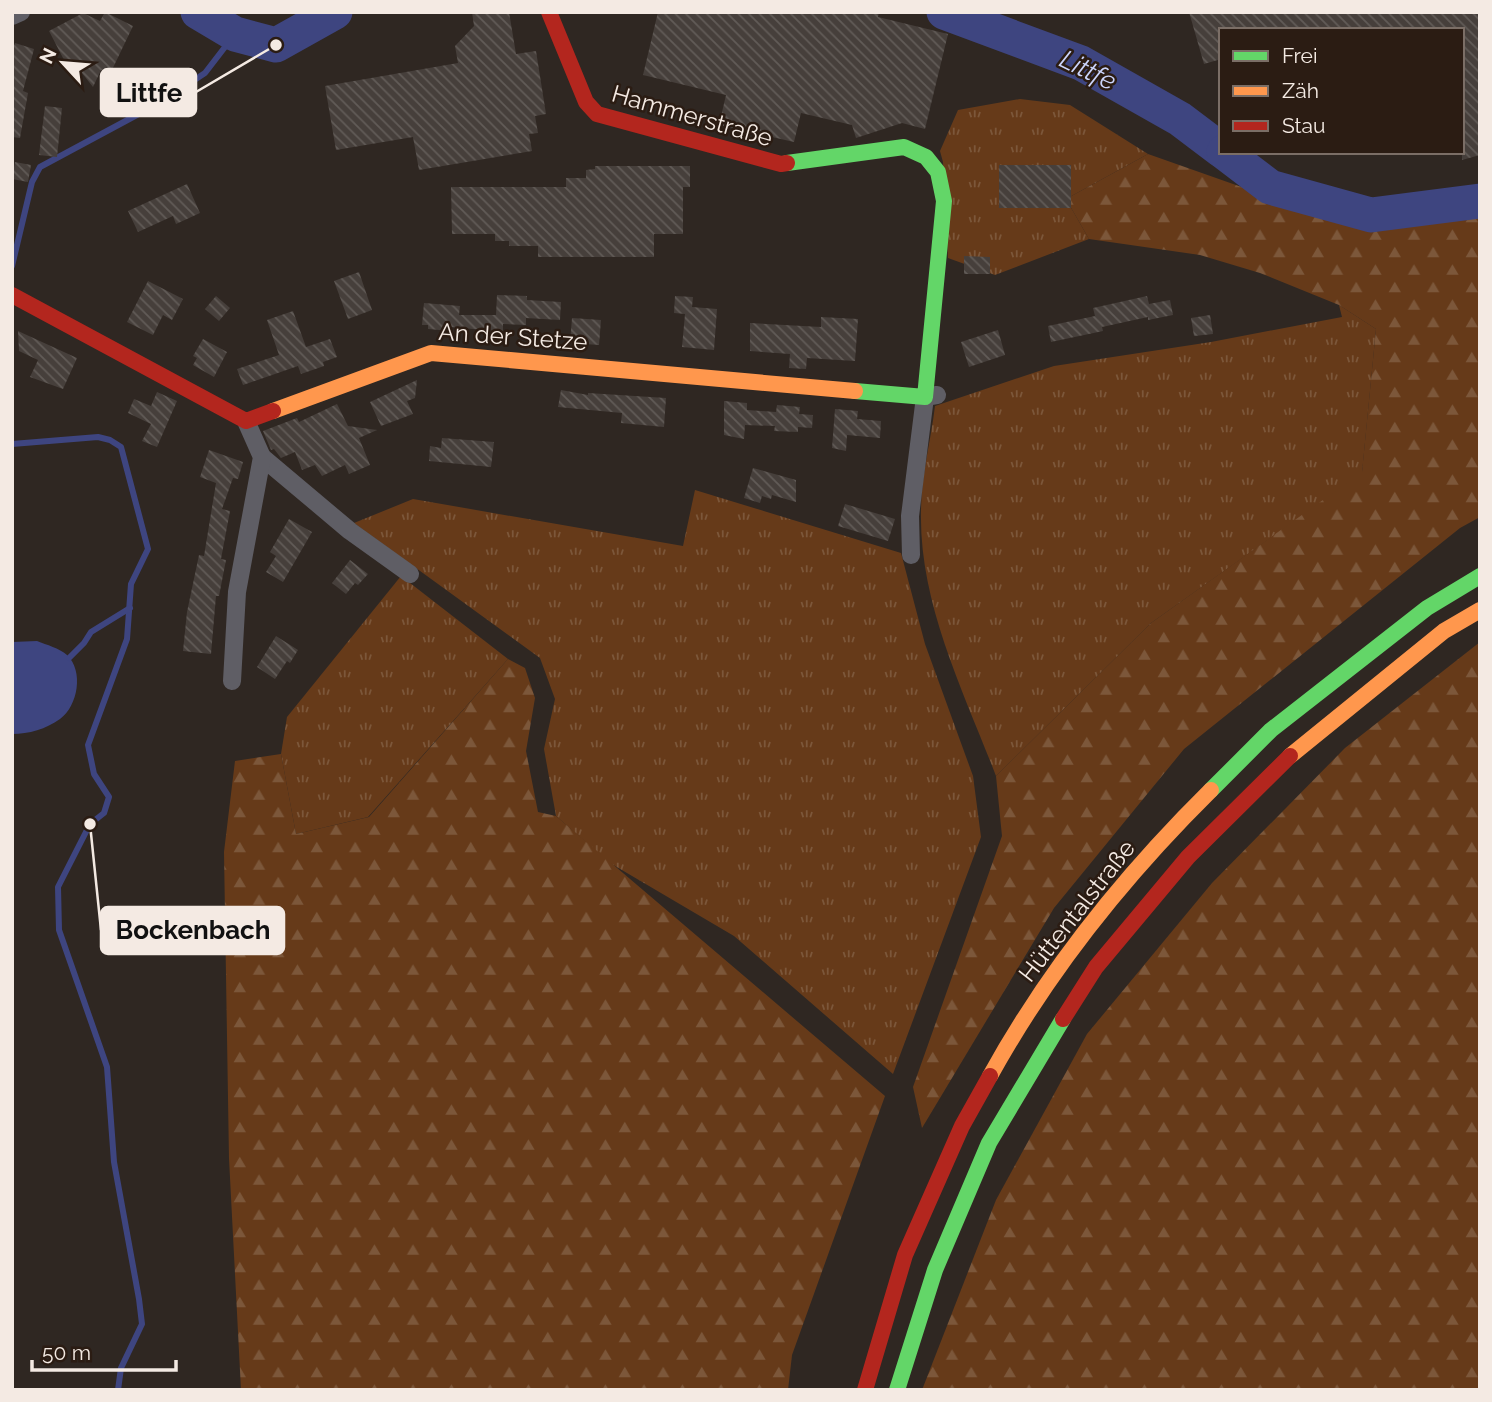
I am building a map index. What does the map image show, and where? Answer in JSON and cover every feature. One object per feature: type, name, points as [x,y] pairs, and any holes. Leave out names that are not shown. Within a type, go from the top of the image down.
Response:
[{"type":"main road","name":"Hammerstraße","points":[[549,12],[586,102],[597,114],[781,164],[904,147],[926,157],[938,172],[944,201],[931,356],[931,396]]},
{"type":"main road","points":[[15,297],[246,421]]},
{"type":"main road","name":"An der Stetze","points":[[246,421],[431,353],[931,396]]},
{"type":"main road","name":"Hüttentalstraße","points":[[864,1390],[905,1255],[962,1126],[1014,1032],[1074,946],[1169,831],[1271,730],[1427,608],[1480,576]]},
{"type":"main road","name":"Hüttentalstraße","points":[[897,1390],[935,1270],[989,1143],[1041,1053],[1097,967],[1188,857],[1291,755],[1444,631],[1480,610]]},
{"type":"street","points":[[12,16],[21,12]]},
{"type":"street","points":[[911,555],[910,516],[931,396]]},
{"type":"street","points":[[246,421],[261,457],[350,531],[410,574]]},
{"type":"street","points":[[232,681],[237,592],[261,457]]},
{"type":"green space","points":[[1020,99],[1070,105],[1148,154],[1066,199],[1089,239],[995,275],[948,258],[943,162],[940,151],[958,110]]},
{"type":"green space","points":[[1148,154],[1301,208],[1480,188],[1480,517],[1460,528],[1184,749],[1054,908],[922,1128],[913,1087],[1002,836],[996,776],[1151,623],[1362,472],[1376,329],[1339,305],[1260,273],[1200,255],[1089,239],[1066,199]]},
{"type":"green space","points":[[1339,305],[1376,329],[1362,473],[1151,623],[996,776],[946,647],[927,580],[922,546],[921,498],[935,406],[1054,366],[1211,342],[1342,317]]},
{"type":"green space","points":[[695,490],[901,553],[925,644],[973,776],[981,837],[893,1074],[734,936],[610,863],[556,816],[544,749],[555,699],[540,658],[354,523],[413,499],[683,546]]},
{"type":"green space","points":[[401,576],[508,659],[368,817],[296,834],[281,754],[287,717]]},
{"type":"green space","points":[[1480,642],[1480,1390],[922,1390],[996,1200],[1087,1034],[1212,883],[1345,748]]},
{"type":"green space","points":[[508,659],[525,668],[535,698],[526,751],[538,812],[556,816],[885,1096],[792,1355],[788,1390],[241,1390],[229,1158],[224,852],[235,761],[281,754],[296,834],[369,817]]},
{"type":"water","points":[[37,641],[60,650],[72,662],[77,679],[75,697],[66,713],[55,723],[37,730],[12,734],[12,642]]},
{"type":"building","points":[[105,12],[133,26],[110,74],[101,70],[93,87],[74,63],[69,67],[49,31],[83,13],[100,21]]},
{"type":"building","points":[[472,12],[509,12],[516,54],[536,51],[546,114],[535,116],[538,133],[529,134],[532,151],[419,170],[413,137],[336,150],[325,86],[458,63],[455,46],[474,26]]},
{"type":"building","points":[[658,12],[879,12],[878,17],[948,34],[925,129],[902,123],[856,138],[852,125],[801,113],[794,142],[719,125],[726,95],[643,75]]},
{"type":"building","points":[[1189,12],[1480,12],[1480,155],[1462,160],[1464,28],[1219,28],[1219,60],[1204,64]]},
{"type":"building","points":[[15,43],[34,49],[23,91],[28,93],[20,138],[12,137],[12,51]]},
{"type":"building","points":[[45,106],[62,108],[57,157],[39,155]]},
{"type":"building","points":[[15,162],[31,165],[28,182],[12,179]]},
{"type":"building","points":[[999,165],[1071,165],[1071,208],[999,208]]},
{"type":"building","points":[[595,166],[690,166],[690,187],[683,187],[683,234],[654,234],[654,257],[538,257],[538,246],[509,246],[509,241],[495,241],[495,234],[452,234],[451,187],[566,187],[566,178],[586,178],[586,170],[595,169]]},
{"type":"building","points":[[187,184],[200,213],[176,224],[173,216],[138,232],[128,211]]},
{"type":"building","points":[[964,256],[990,257],[990,274],[964,274]]},
{"type":"building","points":[[359,272],[372,310],[348,319],[334,281]]},
{"type":"building","points":[[148,281],[183,299],[172,320],[163,315],[153,335],[127,322]]},
{"type":"building","points":[[497,295],[527,296],[527,300],[561,302],[560,320],[526,318],[526,325],[503,324],[503,342],[484,341],[484,330],[451,327],[451,331],[428,329],[428,325],[422,325],[424,303],[460,306],[459,315],[496,315]]},
{"type":"building","points":[[216,296],[230,308],[219,321],[205,309]]},
{"type":"building","points":[[675,296],[693,297],[692,307],[717,309],[714,350],[682,347],[685,314],[674,313]]},
{"type":"building","points":[[1147,296],[1149,304],[1170,300],[1173,315],[1148,320],[1148,317],[1102,327],[1103,331],[1051,342],[1048,326],[1095,316],[1093,308]]},
{"type":"building","points":[[293,311],[306,347],[330,339],[337,357],[323,362],[324,366],[301,374],[298,366],[243,385],[237,369],[279,355],[267,320]]},
{"type":"building","points":[[1210,315],[1213,334],[1194,336],[1191,318]]},
{"type":"building","points":[[821,317],[858,319],[855,361],[807,358],[806,369],[789,368],[790,354],[750,351],[750,323],[821,327]]},
{"type":"building","points":[[572,318],[601,320],[599,345],[570,343]]},
{"type":"building","points":[[998,330],[1005,355],[969,367],[961,342]]},
{"type":"building","points":[[18,331],[77,358],[63,389],[30,377],[38,360],[19,351]]},
{"type":"building","points":[[203,339],[227,352],[214,377],[193,365],[197,358],[193,356]]},
{"type":"building","points":[[417,380],[415,398],[407,401],[413,414],[381,426],[370,402]]},
{"type":"building","points":[[561,390],[588,395],[666,398],[664,427],[621,423],[622,413],[558,407]]},
{"type":"building","points":[[157,392],[177,401],[157,447],[142,441],[151,424],[128,413],[134,399],[151,406]]},
{"type":"building","points":[[724,401],[747,403],[747,410],[776,412],[777,405],[800,407],[799,414],[813,415],[812,428],[798,427],[798,432],[774,431],[775,426],[745,425],[744,439],[724,435]]},
{"type":"building","points":[[337,404],[348,426],[377,430],[359,438],[370,465],[349,474],[345,465],[322,476],[315,465],[302,470],[295,452],[281,458],[274,449],[271,450],[263,431],[297,418],[299,422]]},
{"type":"building","points":[[835,409],[858,411],[857,419],[881,421],[880,438],[847,435],[846,451],[832,448]]},
{"type":"building","points":[[442,438],[494,442],[491,467],[429,461],[430,446],[441,448]]},
{"type":"building","points":[[209,450],[243,462],[238,479],[233,478],[222,509],[230,511],[221,559],[226,560],[219,596],[216,596],[211,654],[183,651],[187,612],[199,555],[204,556],[216,483],[200,477]]},
{"type":"building","points":[[753,468],[796,480],[796,502],[772,495],[771,499],[762,496],[760,503],[744,498]]},
{"type":"building","points":[[845,504],[895,519],[888,541],[838,526]]},
{"type":"building","points":[[289,519],[312,532],[283,582],[266,572],[276,556],[270,552]]},
{"type":"building","points":[[350,560],[368,574],[346,594],[332,583]]},
{"type":"building","points":[[276,636],[298,650],[275,679],[257,667]]},
{"type":"waterway","name":"Littfe","points":[[198,12],[235,34],[276,45],[335,12]]},
{"type":"waterway","name":"Littfe","points":[[944,12],[1081,63],[1180,119],[1219,148]]},
{"type":"waterway","points":[[12,266],[32,182],[40,167],[161,102],[205,73],[235,34]]},
{"type":"waterway","name":"Littfe","points":[[1227,154],[1270,187],[1371,215],[1480,201]]},
{"type":"waterway","points":[[12,444],[98,437],[121,447],[148,549],[131,584],[127,639],[88,745],[94,774],[109,797],[104,813],[90,824],[58,887],[59,930],[107,1067],[114,1162],[142,1324],[121,1368],[118,1390]]},
{"type":"waterway","points":[[69,658],[91,632],[130,608]]},
{"type":"traffic: fast","points":[[787,163],[904,147],[926,157],[938,172],[944,201],[925,397],[855,391]]},
{"type":"traffic: fast","points":[[1211,790],[1271,730],[1427,608],[1480,576]]},
{"type":"traffic: fast","points":[[897,1390],[935,1270],[989,1143],[1063,1019]]},
{"type":"traffic: slow","points":[[273,411],[431,353],[855,391]]},
{"type":"traffic: slow","points":[[1290,756],[1444,631],[1480,610]]},
{"type":"traffic: slow","points":[[990,1076],[1037,999],[1090,925],[1149,855],[1211,790]]},
{"type":"traffic: jam","points":[[549,12],[586,102],[597,114],[781,164],[787,163]]},
{"type":"traffic: jam","points":[[12,295],[246,421],[273,411]]},
{"type":"traffic: jam","points":[[1063,1019],[1096,967],[1188,857],[1290,756]]},
{"type":"traffic: jam","points":[[865,1390],[905,1255],[962,1126],[990,1076]]},
{"type":"place","name":"Littfe","points":[[276,45]]},
{"type":"place","name":"Bockenbach","points":[[90,824]]}]
